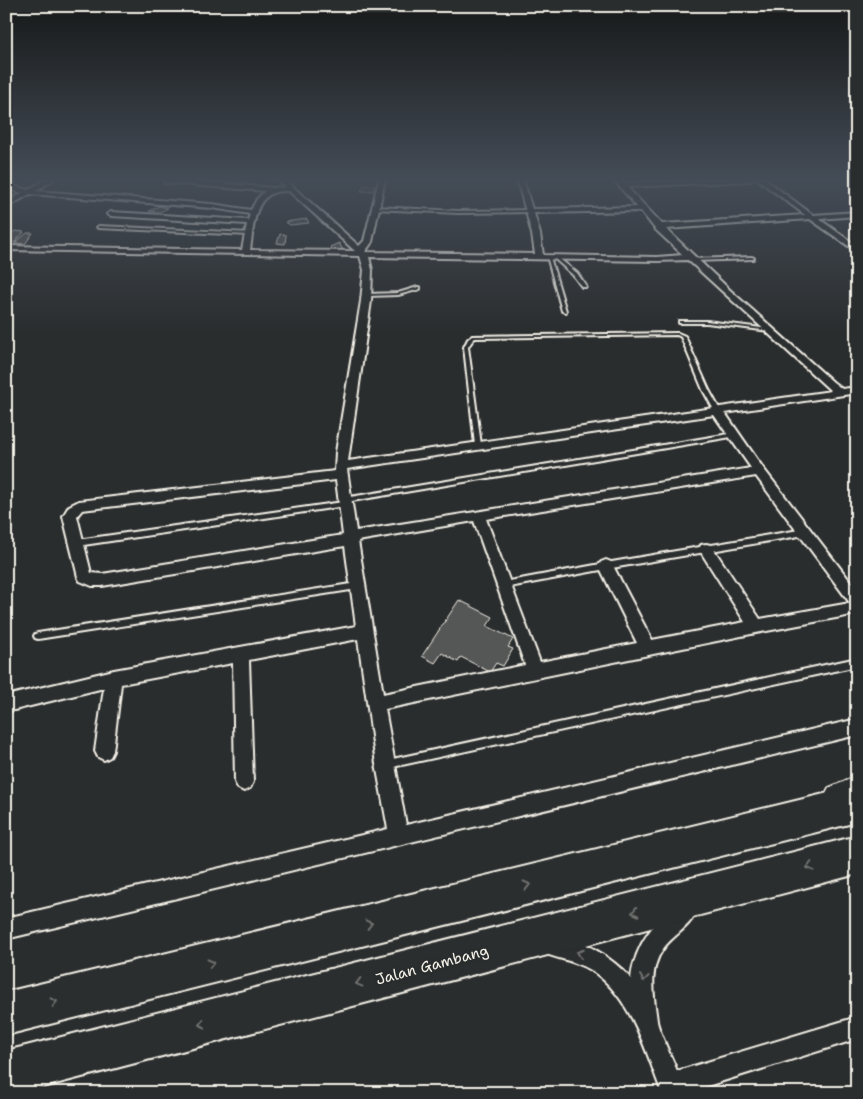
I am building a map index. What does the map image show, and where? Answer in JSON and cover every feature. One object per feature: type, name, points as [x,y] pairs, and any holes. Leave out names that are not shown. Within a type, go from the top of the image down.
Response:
[{"type":"highway","points":[[6,1014],[857,804]]},
{"type":"highway","points":[[747,831],[857,814]]},
{"type":"highway","name":"Jalan Gambang","points":[[6,1074],[857,855]]},
{"type":"street","points":[[246,251],[251,230]]},
{"type":"street","points":[[337,230],[361,253],[368,270],[367,295],[341,471],[344,502],[385,764],[399,837]]},
{"type":"street","points":[[361,253],[368,242],[371,230]]},
{"type":"street","points":[[537,230],[548,257]]},
{"type":"street","points":[[662,230],[729,296],[769,330],[803,363],[839,392]]},
{"type":"street","points":[[829,230],[857,250]]},
{"type":"street","points":[[6,248],[691,258]]},
{"type":"street","points":[[759,471],[362,534],[338,543],[102,580],[92,580],[85,577],[70,516],[74,509],[79,506],[341,471],[478,445],[857,390]]},
{"type":"street","points":[[717,410],[759,471],[857,601]]},
{"type":"street","points":[[478,515],[536,670]]},
{"type":"street","points":[[706,549],[756,626]]},
{"type":"street","points":[[606,566],[648,648]]},
{"type":"street","points":[[376,703],[756,626],[857,608]]},
{"type":"street","points":[[6,704],[114,678],[364,631]]},
{"type":"street","points":[[241,654],[244,782]]},
{"type":"street","points":[[104,751],[114,678]]},
{"type":"street","points":[[6,929],[857,727]]},
{"type":"street","points":[[747,831],[857,785]]},
{"type":"street","points":[[647,1024],[642,982],[647,960],[655,940],[670,923],[716,891]]},
{"type":"street","points":[[526,940],[561,946],[586,955],[606,966],[623,985],[647,1024],[672,1089],[857,1028]]},
{"type":"lane","points":[[170,230],[250,234]]},
{"type":"lane","points":[[548,257],[575,274],[584,286]]},
{"type":"lane","points":[[548,257],[564,311]]},
{"type":"lane","points":[[691,258],[752,258]]},
{"type":"lane","points":[[367,295],[398,294],[418,288]]},
{"type":"lane","points":[[681,322],[708,322],[769,330]]},
{"type":"lane","points":[[478,445],[466,347],[474,337],[678,334],[683,336],[706,390],[717,410]]},
{"type":"lane","points":[[77,543],[344,502],[735,435]]},
{"type":"lane","points":[[504,586],[606,566],[805,532]]},
{"type":"lane","points":[[38,636],[357,586]]},
{"type":"lane","points":[[385,764],[857,662]]},
{"type":"building","points":[[15,231],[24,232],[12,245],[6,245],[6,238]]},
{"type":"building","points":[[27,233],[33,233],[25,244],[15,243]]},
{"type":"building","points":[[280,234],[286,235],[285,244],[277,243]]},
{"type":"building","points":[[339,243],[343,250],[333,250],[330,247]]},
{"type":"building","points":[[459,600],[493,617],[487,626],[513,639],[508,647],[513,649],[503,666],[496,663],[490,672],[461,657],[458,662],[442,653],[435,663],[422,656]]}]
